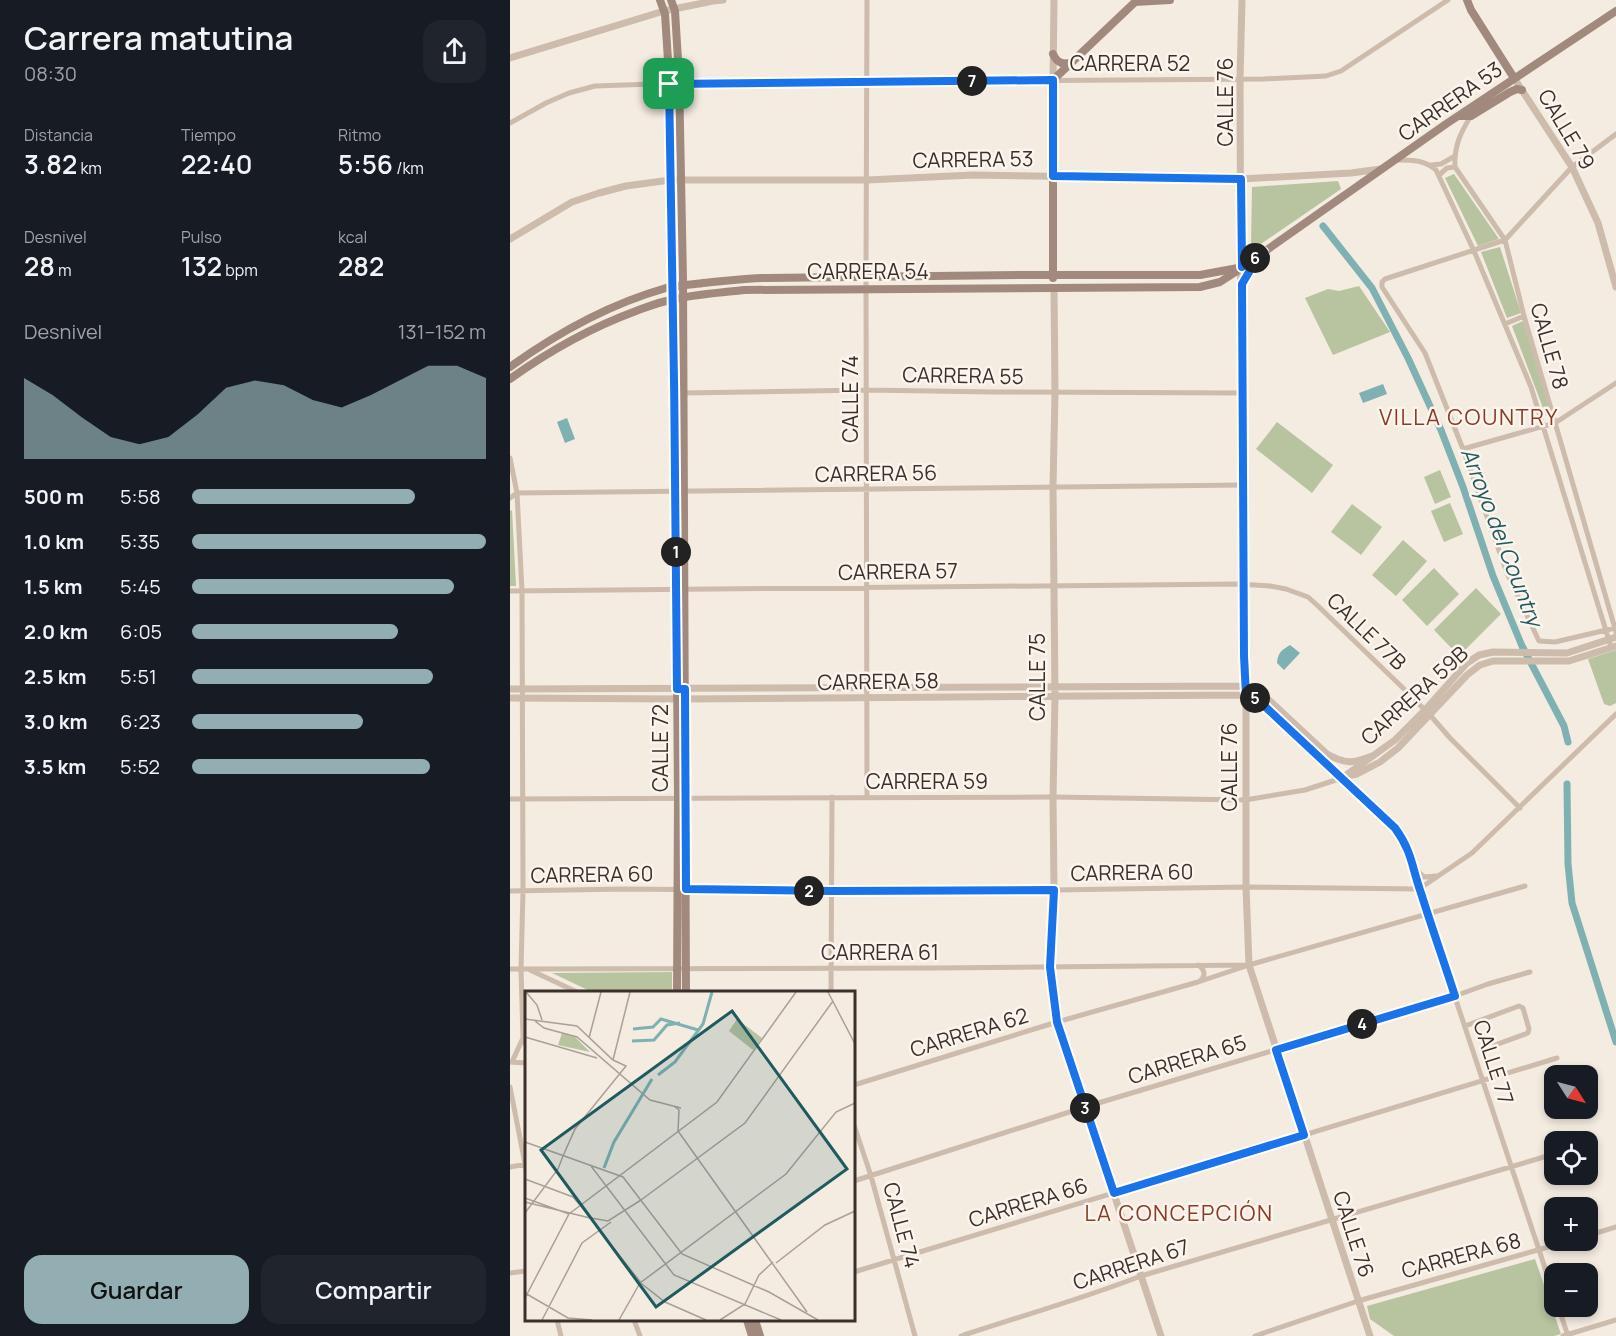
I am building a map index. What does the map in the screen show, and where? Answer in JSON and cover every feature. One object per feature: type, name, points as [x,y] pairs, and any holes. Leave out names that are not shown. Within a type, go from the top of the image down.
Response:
[{"type":"main road","name":"CALLE 72","points":[[660,0],[664,11],[669,84],[673,299],[680,491]]},
{"type":"main road","name":"CALLE 72","points":[[671,0],[675,9],[679,83],[683,286],[680,589],[682,968],[686,991]]},
{"type":"main road","points":[[1053,80],[1136,1],[1170,0]]},
{"type":"main road","name":"CALLE 79","points":[[1467,0],[1514,78]]},
{"type":"main road","name":"CARRERA 53","points":[[1384,168],[1616,11]]},
{"type":"main road","points":[[1053,54],[1062,64],[1071,63]]},
{"type":"main road","name":"CALLE 75","points":[[1053,80],[1054,288]]},
{"type":"main road","points":[[1458,116],[1471,116],[1510,92],[1517,89],[1522,90]]},
{"type":"main road","points":[[1471,116],[1478,103]]},
{"type":"main road","name":"CARRERA 54","points":[[510,379],[570,341],[606,323],[673,299],[768,289],[1139,288],[1200,287],[1214,284],[1225,279],[1384,168]]},
{"type":"main road","points":[[1242,284],[1263,252]]},
{"type":"main road","name":"CARRERA 54","points":[[510,367],[564,332],[602,313],[673,287],[743,278],[1200,275],[1242,267]]},
{"type":"main road","points":[[953,276],[953,288]]},
{"type":"main road","points":[[1139,276],[1139,288]]},
{"type":"main road","points":[[768,278],[768,289]]},
{"type":"main road","points":[[602,313],[606,323]]},
{"type":"main road","points":[[530,352],[534,362]]},
{"type":"main road","name":"CALLE 72","points":[[677,991],[682,968]]},
{"type":"main road","points":[[747,1321],[752,1336]]},
{"type":"main road","points":[[755,1321],[760,1336]]},
{"type":"street","points":[[510,58],[664,11],[723,0]]},
{"type":"street","name":"CALLE 74","points":[[867,0],[867,798]]},
{"type":"street","name":"CALLE 75","points":[[1053,80],[1054,0]]},
{"type":"street","name":"CALLE 76","points":[[1242,0],[1240,79],[1242,393],[1246,887],[1249,965],[1370,1336]]},
{"type":"street","name":"CARRERA 52","points":[[510,123],[561,96],[596,86],[679,83],[1240,79],[1326,76],[1341,71],[1448,0]]},
{"type":"street","name":"CALLE 79","points":[[1514,78],[1572,167],[1598,223],[1614,268],[1616,287]]},
{"type":"street","points":[[1439,176],[1447,168],[1455,167],[1458,140],[1471,116]]},
{"type":"street","points":[[1615,630],[1555,642],[1539,640],[1507,573],[1463,449],[1425,353],[1382,287],[1382,282],[1385,279],[1505,240],[1572,167],[1616,134]]},
{"type":"street","points":[[1398,160],[1415,160],[1431,165],[1442,164],[1455,156]]},
{"type":"street","name":"CALLE 78","points":[[1431,165],[1439,176],[1474,251],[1531,387],[1607,630],[1613,642]]},
{"type":"street","name":"CALLE 78","points":[[1455,167],[1505,240],[1524,316],[1615,630]]},
{"type":"street","name":"CARRERA 53","points":[[510,239],[572,202],[626,186],[670,180],[867,180],[973,175],[1241,179],[1351,173],[1384,168]]},
{"type":"street","name":"CALLE 75","points":[[1054,288],[1054,890],[1050,967],[1057,1022],[1161,1336]]},
{"type":"street","points":[[1505,324],[1524,316]]},
{"type":"street","points":[[1463,449],[1555,423],[1616,383]]},
{"type":"street","name":"CARRERA 55","points":[[683,393],[867,390],[1242,393]]},
{"type":"street","points":[[510,458],[517,493],[522,591],[521,969],[525,1042]]},
{"type":"street","name":"CARRERA 56","points":[[517,493],[1243,485]]},
{"type":"street","points":[[510,498],[517,493]]},
{"type":"street","name":"CARRERA 57","points":[[510,591],[1244,584],[1286,589]]},
{"type":"street","name":"CALLE 77B","points":[[1286,589],[1308,597],[1327,612],[1428,712],[1450,738],[1520,808]]},
{"type":"street","name":"CARRERA 59B","points":[[1517,657],[1539,661],[1569,661],[1613,642]]},
{"type":"street","name":"CARRERA 59B","points":[[1342,778],[1395,740],[1480,665],[1537,653],[1566,653],[1613,642]]},
{"type":"street","points":[[1161,686],[1161,696]]},
{"type":"street","points":[[1246,686],[1258,690],[1327,754],[1348,763],[1359,762],[1372,756]]},
{"type":"street","name":"CARRERA 58","points":[[510,689],[1246,686]]},
{"type":"street","points":[[781,689],[781,699]]},
{"type":"street","name":"CARRERA 58","points":[[510,698],[781,699],[1246,695]]},
{"type":"street","name":"CALLE 77","points":[[1246,695],[1258,700],[1395,828],[1404,840],[1544,1266]]},
{"type":"street","name":"CARRERA 59B","points":[[1342,778],[1357,774],[1380,762],[1398,748],[1428,712]]},
{"type":"street","points":[[1419,889],[1472,853],[1616,714]]},
{"type":"street","name":"CARRERA 59","points":[[510,800],[1053,797],[1245,800],[1305,790],[1342,778]]},
{"type":"street","points":[[831,991],[832,797]]},
{"type":"street","points":[[1415,869],[1424,877],[1443,873]]},
{"type":"street","name":"CARRERA 62","points":[[855,1085],[1249,965],[1525,886]]},
{"type":"street","name":"CARRERA 60","points":[[510,891],[1054,890],[1246,887],[1419,889]]},
{"type":"street","points":[[1197,965],[1202,967],[1204,973],[1203,978],[1198,982]]},
{"type":"street","name":"CARRERA 61","points":[[510,969],[1249,965]]},
{"type":"street","points":[[529,969],[573,991]]},
{"type":"street","name":"CARRERA 65","points":[[855,1181],[1085,1107],[1530,972]]},
{"type":"street","points":[[1465,1026],[1519,1006],[1523,1008],[1530,1029],[1528,1034],[1487,1048]]},
{"type":"street","points":[[511,1062],[524,1038]]},
{"type":"street","name":"CARRERA 66","points":[[855,1272],[1557,1058]]},
{"type":"street","points":[[510,1087],[525,1161]]},
{"type":"street","name":"CALLE 74","points":[[855,1128],[871,1176],[915,1336]]},
{"type":"street","name":"CARRERA 67","points":[[961,1336],[1141,1276],[1544,1157]]},
{"type":"street","points":[[510,1167],[525,1166]]},
{"type":"street","points":[[1598,1233],[1616,1227]]},
{"type":"street","name":"CARRERA 68","points":[[1255,1336],[1358,1301],[1544,1249]]},
{"type":"street","points":[[510,1273],[525,1271]]},
{"type":"street","points":[[1561,1317],[1566,1336],[1616,1320]]},
{"type":"street","points":[[557,1321],[561,1336]]},
{"type":"street","points":[[634,1321],[640,1336]]},
{"type":"green space","points":[[1454,174],[1499,239],[1478,246],[1445,178]]},
{"type":"green space","points":[[1338,181],[1341,189],[1255,248],[1251,245],[1252,187]]},
{"type":"green space","points":[[1500,247],[1521,313],[1507,318],[1481,252]]},
{"type":"green space","points":[[1359,286],[1390,332],[1333,355],[1305,298],[1328,289],[1339,291]]},
{"type":"green space","points":[[1523,321],[1551,414],[1546,416],[1512,326]]},
{"type":"green space","points":[[1277,422],[1333,465],[1312,493],[1256,449]]},
{"type":"green space","points":[[1440,470],[1451,497],[1435,504],[1424,477]]},
{"type":"green space","points":[[1450,503],[1463,534],[1444,542],[1431,511]]},
{"type":"green space","points":[[1352,504],[1382,527],[1361,555],[1331,532]]},
{"type":"green space","points":[[512,510],[516,586],[510,586],[510,511]]},
{"type":"green space","points":[[1403,540],[1427,561],[1396,596],[1372,575]]},
{"type":"green space","points":[[1434,568],[1459,594],[1427,626],[1402,600]]},
{"type":"green space","points":[[1476,588],[1501,614],[1459,656],[1434,630]]},
{"type":"green space","points":[[1616,650],[1616,703],[1610,706],[1604,704],[1588,659]]},
{"type":"green space","points":[[672,972],[672,991],[590,991],[552,973]]},
{"type":"green space","points":[[1535,1259],[1544,1285],[1544,1317],[1555,1317],[1561,1334],[1554,1336],[1394,1336],[1370,1319],[1367,1306]]},
{"type":"water","points":[[1383,384],[1387,394],[1363,403],[1359,393]]},
{"type":"water","points":[[567,418],[575,439],[565,443],[557,422]]},
{"type":"water","points":[[1290,645],[1300,653],[1284,670],[1277,663],[1278,656]]},
{"type":"waterway","name":"Arroyo del Country","points":[[1323,226],[1372,288],[1408,358],[1441,430],[1493,576],[1522,646],[1564,726],[1568,742]]},
{"type":"waterway","name":"Arroyo del Country","points":[[1567,784],[1568,864],[1572,903],[1616,1042]]},
{"type":"district","name":"VILLA COUNTRY","points":[[1469,417]]},
{"type":"district","name":"LA CONCEPCIÓN","points":[[1179,1213]]},
{"type":"route","points":[[1053,80],[1053,176],[1241,179],[1242,267],[1263,252],[1242,284],[1246,695],[1258,700],[1395,828],[1404,840],[1410,852],[1419,889],[1455,996],[1276,1050],[1304,1135],[1114,1193],[1057,1022],[1050,967],[1054,890],[686,889],[685,689],[677,689],[675,394],[669,84],[1053,80]]}]
